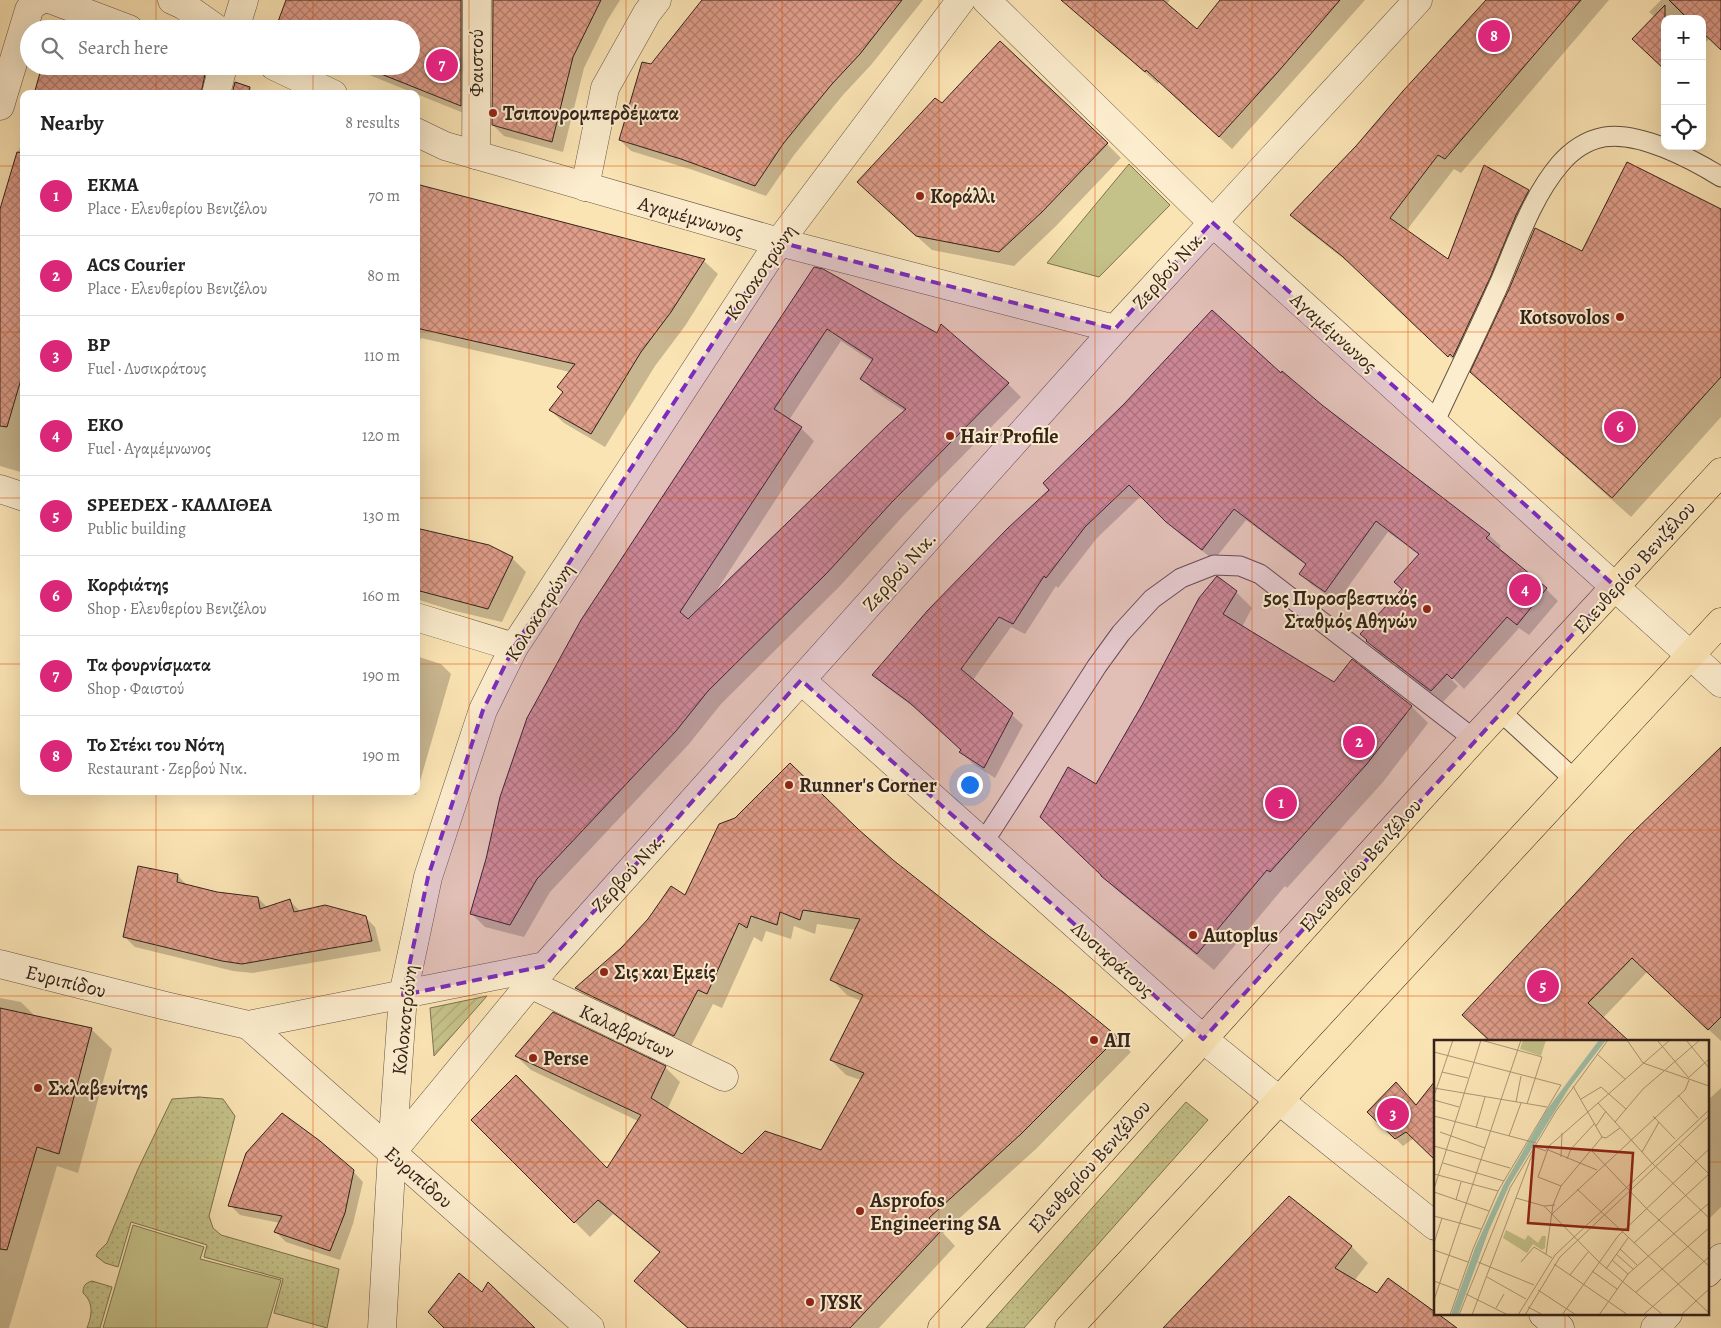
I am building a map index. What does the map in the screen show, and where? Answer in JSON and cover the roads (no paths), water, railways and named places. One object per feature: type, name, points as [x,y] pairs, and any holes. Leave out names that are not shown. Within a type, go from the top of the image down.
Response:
[{"type":"main road","name":"Ελευθερίου Βενιζέλου","points":[[942,1328],[1474,740],[1721,472]]},
{"type":"main road","points":[[1069,1328],[1278,1099],[1721,622]]},
{"type":"street","points":[[26,20],[33,4],[41,0]]},
{"type":"street","points":[[52,0],[105,20]]},
{"type":"street","points":[[172,0],[204,20]]},
{"type":"street","points":[[238,20],[244,0]]},
{"type":"street","name":"Φαιστού","points":[[476,155],[477,0]]},
{"type":"street","points":[[585,187],[605,88],[646,13],[656,0]]},
{"type":"street","name":"Κολοκοτρώνη","points":[[382,1328],[403,995],[428,878],[483,710],[514,647],[778,242],[961,0]]},
{"type":"street","name":"Αγαμέμνωνος","points":[[986,0],[1212,222],[1721,683]]},
{"type":"street","name":"Ζερβού Νικ.","points":[[392,1152],[537,975],[1115,329],[1418,0]]},
{"type":"street","points":[[0,106],[20,40]]},
{"type":"street","points":[[217,90],[221,75]]},
{"type":"street","points":[[293,75],[325,90]]},
{"type":"street","name":"Αγαμέμνωνος","points":[[420,134],[445,146],[778,242],[1115,329]]},
{"type":"street","points":[[0,490],[20,496]]},
{"type":"street","points":[[420,618],[514,647]]},
{"type":"street","name":"Λυσικράτους","points":[[801,680],[1203,1039],[1434,1225]]},
{"type":"street","name":"Ευριπίδου","points":[[0,964],[248,1025],[403,995],[537,975]]},
{"type":"street","name":"Καλαβρύτων","points":[[537,975],[724,1076]]},
{"type":"street","name":"Ευριπίδου","points":[[248,1025],[590,1328]]},
{"type":"street","points":[[1708,1272],[1721,1258]]},
{"type":"street","points":[[1545,1316],[1560,1328]]},
{"type":"street","points":[[1655,1328],[1666,1316]]},
{"type":"lane","points":[[1434,423],[1534,205],[1560,163],[1575,149],[1605,137],[1642,140],[1700,164],[1721,177]]},
{"type":"lane","points":[[983,843],[1097,666],[1121,633],[1152,599],[1181,578],[1214,565],[1240,566],[1260,574],[1474,740]]},
{"type":"lane","points":[[1501,712],[1575,780]]},
{"type":"place","name":"Το Στέκι του Νότη","points":[[1494,36]]},
{"type":"place","name":"Τα φουρνίσματα","points":[[442,65]]},
{"type":"place","name":"Τσιπουρομπερδέματα","points":[[493,113]]},
{"type":"place","name":"Κοράλλι","points":[[920,196]]},
{"type":"place","name":"Kotsovolos","points":[[1620,317]]},
{"type":"place","name":"Κορφιάτης","points":[[1620,427]]},
{"type":"place","name":"Hair Profile","points":[[950,436]]},
{"type":"place","name":"ΕΚΟ","points":[[1525,590]]},
{"type":"place","name":"5ος Πυροσβεστικός Σταθμός Αθηνών","points":[[1427,609]]},
{"type":"place","name":"ACS Courier","points":[[1359,742]]},
{"type":"place","name":"Runner's Corner","points":[[789,785]]},
{"type":"place","name":"ΕΚΜΑ","points":[[1281,803]]},
{"type":"place","name":"Autoplus","points":[[1193,935]]},
{"type":"place","name":"Σις και Εμείς","points":[[604,972]]},
{"type":"place","name":"SPEEDEX - ΚΑΛΛΙΘΕΑ","points":[[1543,986]]},
{"type":"place","name":"ΑΠ","points":[[1094,1040]]},
{"type":"place","name":"Perse","points":[[533,1058]]},
{"type":"place","name":"Σκλαβενίτης","points":[[38,1088]]},
{"type":"place","name":"BP","points":[[1393,1114]]},
{"type":"place","name":"Asprofos Engineering SA","points":[[860,1211]]},
{"type":"place","name":"JYSK","points":[[810,1302]]}]
